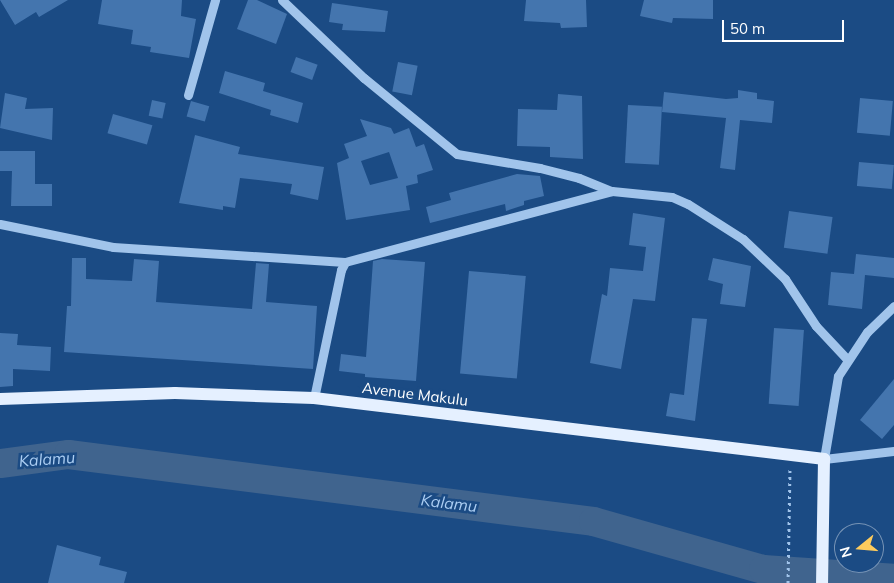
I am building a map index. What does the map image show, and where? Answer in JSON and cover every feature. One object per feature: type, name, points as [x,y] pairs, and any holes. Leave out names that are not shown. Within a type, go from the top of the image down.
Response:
[{"type":"main road","name":"Avenue Makulu","points":[[0,399],[175,393],[314,398],[824,459]]},
{"type":"main road","points":[[822,583],[824,459]]},
{"type":"street","points":[[188,95],[215,0]]},
{"type":"street","points":[[282,0],[364,78],[457,154],[548,170],[579,178],[612,192],[672,198],[688,204],[743,239],[785,279],[816,326],[847,359]]},
{"type":"street","points":[[0,224],[113,247],[345,262],[612,192]]},
{"type":"street","points":[[314,398],[341,270],[345,262]]},
{"type":"street","points":[[894,306],[867,332],[847,359],[832,399],[824,459],[894,451]]},
{"type":"path","points":[[788,583],[791,508],[789,455]]},
{"type":"building","points":[[0,0],[68,0],[39,17],[36,12],[15,25]]},
{"type":"building","points":[[102,0],[182,0],[181,16],[196,19],[189,58],[150,52],[151,47],[131,44],[133,30],[98,24]]},
{"type":"building","points":[[248,0],[257,0],[287,14],[276,44],[237,29]]},
{"type":"building","points":[[526,0],[586,0],[587,27],[561,28],[560,23],[524,21]]},
{"type":"building","points":[[644,0],[713,0],[713,19],[673,18],[672,23],[640,16]]},
{"type":"building","points":[[332,3],[388,11],[385,32],[342,30],[343,24],[329,22]]},
{"type":"building","points":[[296,57],[318,65],[312,80],[291,72]]},
{"type":"building","points":[[398,62],[418,66],[412,95],[392,91]]},
{"type":"building","points":[[225,71],[265,83],[263,91],[303,103],[298,123],[270,115],[271,110],[219,93]]},
{"type":"building","points":[[738,90],[757,93],[757,99],[774,101],[772,123],[740,120],[735,170],[720,168],[726,118],[662,112],[664,92],[726,99],[738,98]]},
{"type":"building","points":[[5,93],[27,98],[25,109],[53,108],[52,140],[0,128]]},
{"type":"building","points":[[558,94],[582,96],[583,159],[550,157],[550,147],[517,146],[518,109],[557,110]]},
{"type":"building","points":[[860,98],[893,101],[890,136],[857,133]]},
{"type":"building","points":[[152,100],[166,103],[162,119],[149,116]]},
{"type":"building","points":[[191,101],[209,106],[205,122],[187,116]]},
{"type":"building","points":[[628,105],[662,107],[659,165],[625,163]]},
{"type":"building","points":[[113,114],[152,125],[147,145],[107,133]]},
{"type":"building","points":[[360,119],[391,128],[394,134],[409,128],[416,147],[424,144],[433,170],[417,175],[418,183],[406,186],[410,210],[346,220],[337,163],[349,158],[344,144],[367,136]],"holes":[[[389,152],[398,178],[370,185],[361,161]]]},
{"type":"building","points":[[195,135],[240,147],[238,154],[324,167],[318,200],[290,194],[292,184],[240,178],[235,208],[223,206],[223,210],[179,203]]},
{"type":"building","points":[[0,151],[35,151],[35,184],[52,184],[52,206],[11,206],[12,171],[0,171]]},
{"type":"building","points":[[859,162],[894,165],[892,189],[857,186]]},
{"type":"building","points":[[517,174],[540,176],[544,196],[524,201],[524,205],[506,211],[505,204],[430,223],[426,207],[451,200],[449,193]]},
{"type":"building","points":[[789,211],[833,217],[827,254],[784,248]]},
{"type":"building","points":[[633,213],[665,218],[655,301],[633,299],[621,369],[590,363],[602,294],[607,296],[610,268],[643,271],[646,247],[629,245]]},
{"type":"building","points":[[856,254],[894,258],[894,278],[865,275],[862,309],[828,305],[831,272],[854,274]]},
{"type":"building","points":[[72,258],[86,258],[86,279],[132,281],[134,259],[159,261],[156,302],[252,309],[256,263],[269,264],[266,302],[317,306],[313,369],[64,352],[67,306],[71,306]]},
{"type":"building","points":[[713,258],[751,266],[745,307],[720,304],[723,284],[708,280]]},
{"type":"building","points":[[382,259],[425,262],[416,381],[365,377],[365,374],[339,371],[341,354],[366,357],[373,261]]},
{"type":"building","points":[[469,271],[526,276],[517,379],[460,374]]},
{"type":"building","points":[[692,318],[707,319],[695,421],[666,416],[670,393],[684,395]]},
{"type":"building","points":[[774,328],[804,330],[799,406],[769,404]]},
{"type":"building","points":[[0,333],[18,334],[17,345],[51,347],[50,371],[13,369],[13,386],[0,387]]},
{"type":"building","points":[[894,379],[894,425],[882,439],[860,420]]},
{"type":"building","points":[[57,545],[101,557],[99,565],[127,572],[124,583],[48,583]]},
{"type":"waterway","name":"Kalamu","points":[[0,463],[68,454],[593,521],[763,569],[894,578]]}]
